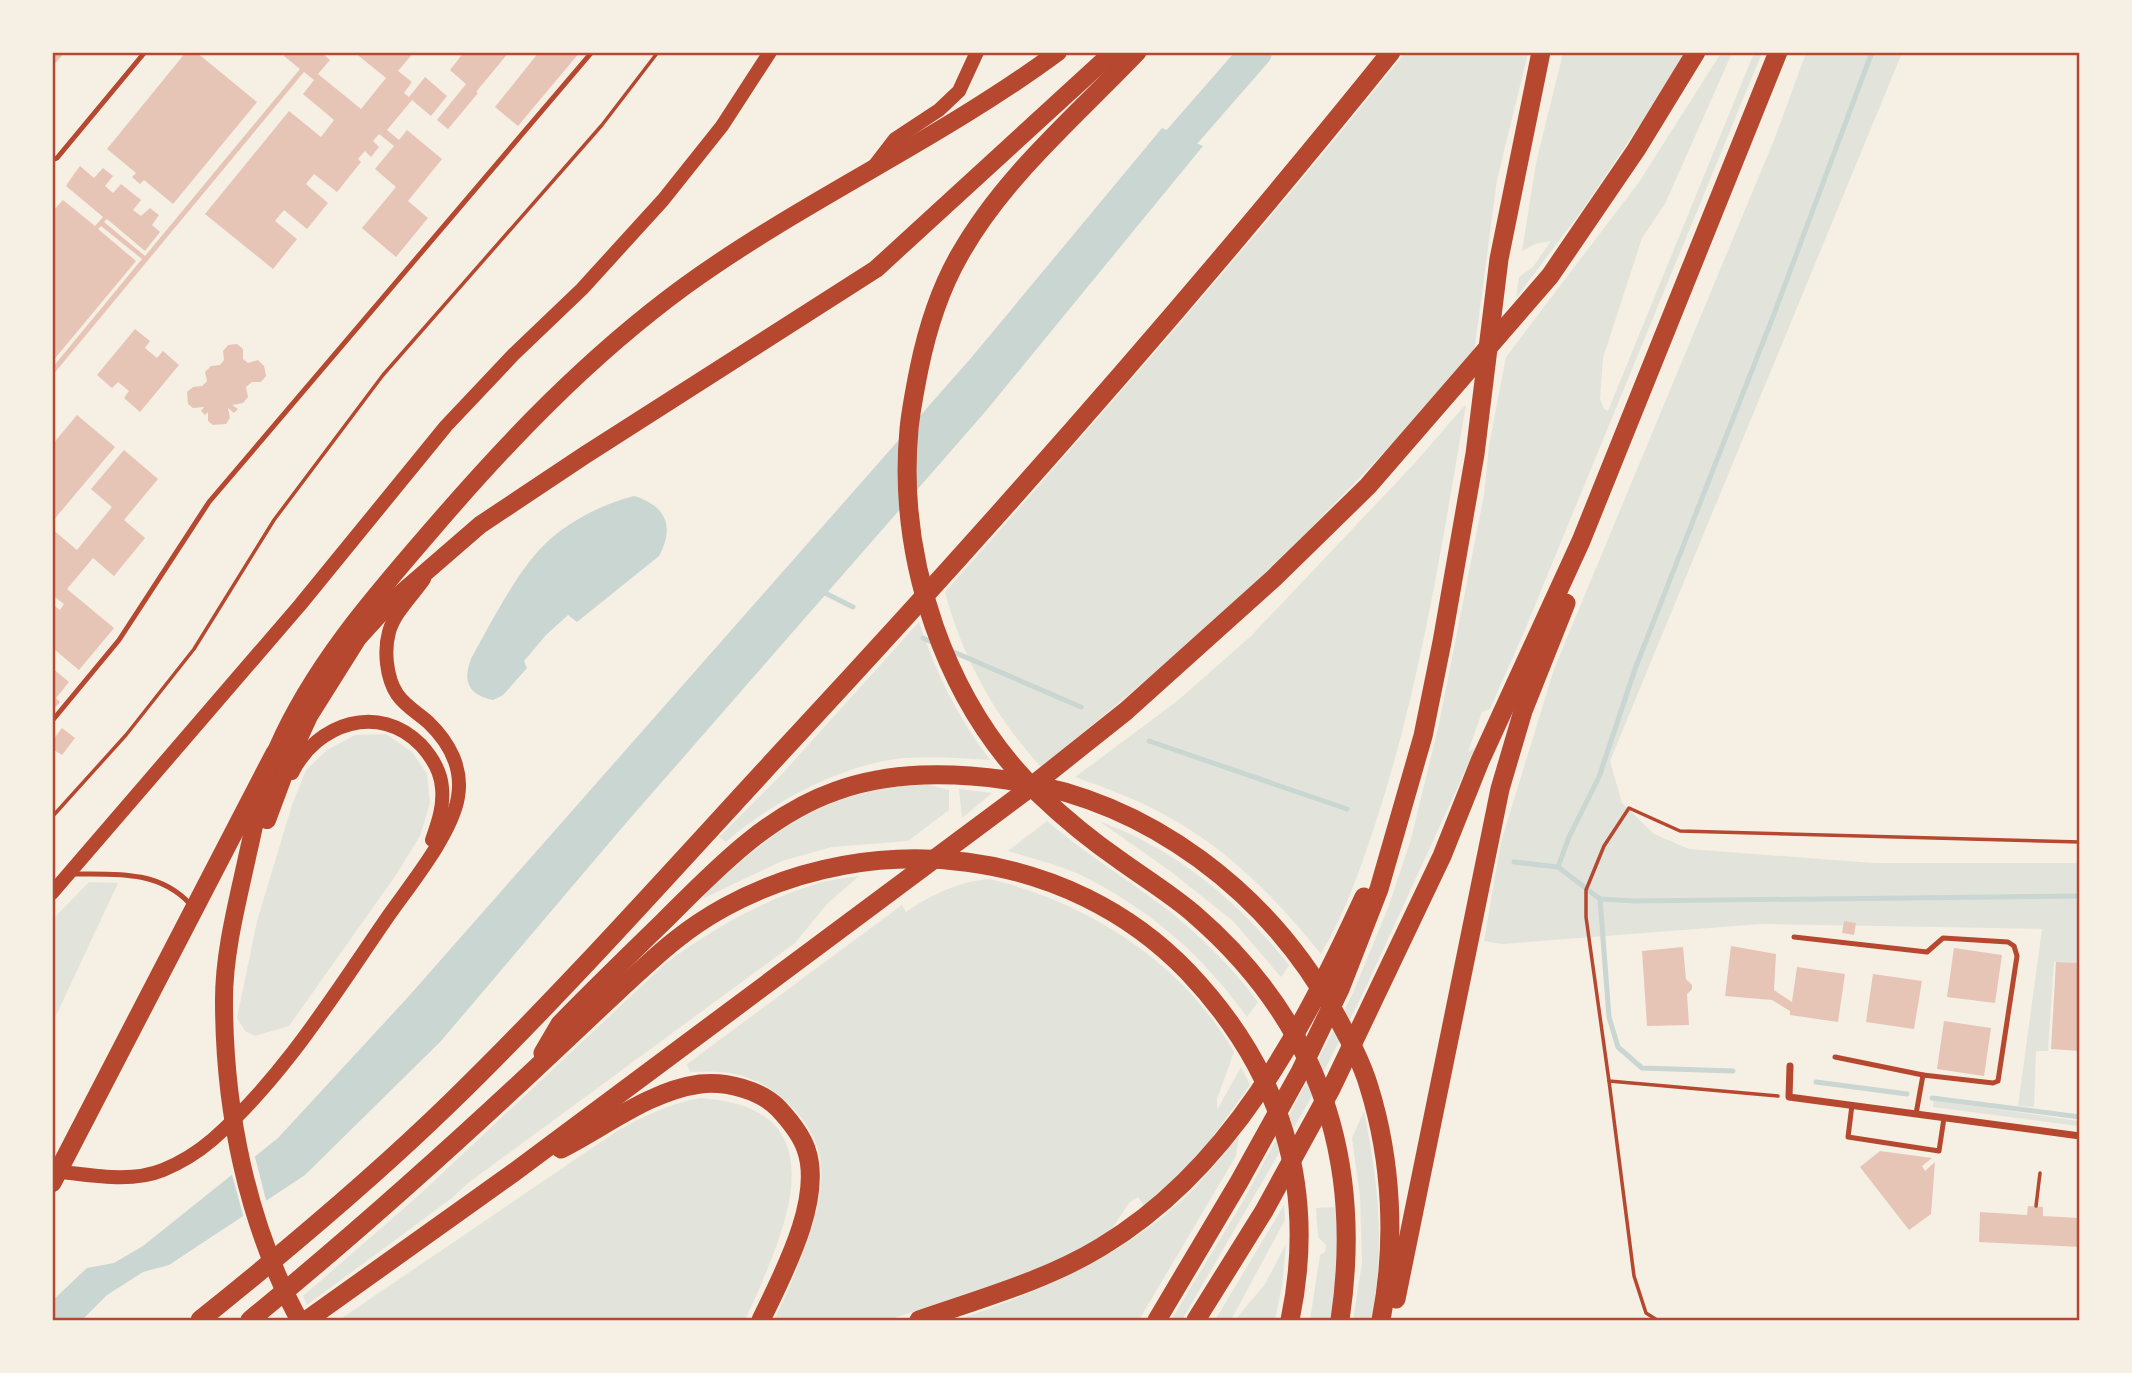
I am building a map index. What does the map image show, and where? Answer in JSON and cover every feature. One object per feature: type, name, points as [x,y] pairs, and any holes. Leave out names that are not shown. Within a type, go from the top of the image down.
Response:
[{"type":"highway","points":[[52,1182],[103,1088],[302,698],[349,627],[490,462],[554,396],[624,333],[693,281],[776,224],[964,117],[1058,52]]},
{"type":"highway","points":[[226,1032],[239,933],[264,827],[309,716],[358,638],[390,603],[480,525],[876,269],[1113,52]]},
{"type":"highway","points":[[1137,52],[1023,168],[974,230],[942,288],[923,351],[909,427],[911,525],[919,573],[942,644],[976,712],[1014,767],[1037,792],[1090,838],[1192,912],[1238,957],[1281,1010],[1322,1094],[1346,1197],[1345,1283],[1340,1321]]},
{"type":"highway","points":[[200,1321],[346,1198],[427,1124],[579,974],[998,518],[1209,274],[1391,52]]},
{"type":"highway","points":[[1157,1321],[1300,1072],[1360,941],[1399,823],[1423,736],[1437,668],[1475,454],[1499,259],[1541,52]]},
{"type":"highway","points":[[307,1321],[513,1173],[1023,793],[1126,711],[1274,578],[1368,486],[1550,276],[1636,149],[1696,52]]},
{"type":"highway","points":[[1196,1321],[1264,1211],[1331,1088],[1442,856],[1480,761],[1581,541],[1778,52]]},
{"type":"highway","points":[[1391,1321],[1500,789],[1523,711],[1579,570],[1581,541]]},
{"type":"highway","points":[[275,753],[254,826],[229,952],[223,998],[233,1122],[246,1179],[267,1250],[299,1321]]},
{"type":"highway","points":[[532,1072],[560,1024],[715,871],[764,830],[806,804],[844,788],[880,780],[941,773],[1034,783],[1121,814],[1153,830],[1213,868],[1265,915],[1308,969],[1345,1032],[1368,1084],[1375,1109],[1389,1188],[1390,1222],[1389,1262],[1381,1321]]},
{"type":"highway","points":[[919,1321],[1039,1277],[1099,1248],[1146,1217],[1180,1190],[1244,1114],[1287,1048],[1399,823]]},
{"type":"highway","points":[[250,1321],[340,1246],[677,936],[726,906],[771,887],[821,870],[905,857],[934,858],[1009,869],[1045,880],[1115,914],[1182,966],[1208,993],[1234,1026],[1263,1077],[1278,1111],[1289,1150],[1300,1232],[1299,1265],[1290,1321]]},
{"type":"highway","points":[[513,1173],[637,1107],[681,1088],[722,1084],[760,1095],[775,1105],[798,1133],[806,1147],[810,1178],[802,1221],[761,1321]]},
{"type":"main road","points":[[52,893],[300,605],[446,426],[513,355],[582,289],[663,200],[722,126],[770,52]]},
{"type":"main road","points":[[871,170],[895,139],[939,110],[959,90],[977,52]]},
{"type":"main road","points":[[52,1171],[109,1177],[138,1176],[161,1171],[184,1160],[212,1140],[292,1054],[422,868],[450,823],[458,797],[457,768],[448,744],[396,693],[390,676],[387,651],[390,630],[428,572]]},
{"type":"main road","points":[[264,827],[300,757],[314,742],[333,730],[362,721],[387,723],[411,735],[431,756],[443,786],[441,817],[422,868]]},
{"type":"street","points":[[1790,1066],[1789,1097],[2080,1136]]},
{"type":"lane","points":[[52,160],[57,158],[145,52]]},
{"type":"lane","points":[[52,721],[119,640],[209,502],[592,52]]},
{"type":"lane","points":[[69,874],[125,874],[151,878],[175,890],[194,909]]},
{"type":"lane","points":[[1794,937],[1927,952],[1944,938],[2008,942],[2014,946],[2017,956],[1998,1081],[1993,1083],[1923,1075],[1835,1057]]},
{"type":"lane","points":[[1916,1114],[1923,1075]]},
{"type":"lane","points":[[1852,1105],[1848,1137],[1939,1151],[1944,1118]]},
{"type":"path","points":[[52,817],[109,755],[194,649],[274,520],[383,375],[571,161],[658,52]]},
{"type":"path","points":[[1657,1321],[1646,1313],[1634,1276],[1586,917],[1586,890],[1604,846],[1629,808],[1680,831],[2080,842]]},
{"type":"path","points":[[1609,1082],[1789,1097]]},
{"type":"path","points":[[2036,1206],[2040,1173]]},
{"type":"shaded area","points":[[1405,53],[1528,53],[1497,180],[1474,353],[1394,442],[1254,587],[1041,767],[1009,728],[982,685],[961,640],[945,592],[1178,325]]},
{"type":"shaded area","points":[[1563,53],[1688,53],[1583,209],[1516,298],[1519,277],[1533,267],[1551,241],[1535,244],[1522,251],[1536,163]]},
{"type":"shaded area","points":[[1721,53],[1732,53],[1665,204],[1642,238],[1603,358],[1600,399],[1604,409],[1608,411],[1754,53],[1762,53],[1524,632],[1490,709],[1482,712],[1468,752],[1476,747],[1366,987],[1307,1105],[1182,1320],[1171,1320],[1242,1203],[1296,1102],[1353,993],[1388,908],[1411,839],[1439,724],[1484,495],[1489,445],[1506,357],[1639,182]]},
{"type":"shaded area","points":[[1806,53],[1902,53],[1610,761],[1622,803],[1654,834],[1689,849],[1874,863],[2079,863],[2079,963],[2054,962],[2048,1051],[2036,1051],[2034,1107],[2018,1106],[2042,929],[1761,924],[1502,944],[1484,941],[1501,842],[1554,669],[1774,140]]},
{"type":"shaded area","points":[[1162,128],[1203,146],[985,412],[626,823],[441,1041],[305,1175],[169,1265],[143,1272],[107,1295],[82,1320],[53,1320],[53,1300],[87,1268],[114,1263],[143,1246],[278,1138],[409,996],[971,358]]},
{"type":"shaded area","points":[[1466,404],[1420,657],[1395,757],[1355,881],[1321,954],[1269,895],[1210,843],[1154,809],[1075,777],[1176,702],[1251,636],[1413,465]]},
{"type":"shaded area","points":[[634,496],[654,505],[667,526],[659,556],[577,622],[568,615],[524,661],[527,668],[503,695],[493,700],[473,691],[467,674],[471,659],[504,599],[534,556],[574,521]]},
{"type":"shaded area","points":[[919,622],[948,694],[990,760],[904,758],[857,768],[786,799],[726,842],[719,837],[782,774]]},
{"type":"shaded area","points":[[386,734],[412,752],[427,774],[430,803],[420,836],[396,875],[289,1026],[255,1036],[245,1031],[237,1018],[257,921],[292,805],[306,770],[327,750],[355,735]]},
{"type":"shaded area","points":[[926,784],[949,790],[949,810],[908,841],[832,847],[782,861],[704,898],[702,895],[778,832],[829,804],[890,788]]},
{"type":"shaded area","points":[[959,789],[992,793],[962,818]]},
{"type":"shaded area","points":[[1047,821],[1160,904],[1212,950],[1258,1002],[1247,1017],[1194,955],[1133,905],[1076,873],[1008,851]]},
{"type":"shaded area","points":[[1099,821],[1154,846],[1180,862],[1227,899],[1249,919],[1289,965],[1281,977],[1233,921],[1170,871]]},
{"type":"shaded area","points":[[859,876],[828,903],[795,943],[307,1305],[303,1296],[417,1197],[666,963],[719,928],[756,908],[821,883]]},
{"type":"shaded area","points":[[990,879],[1063,903],[1097,921],[1130,941],[1188,990],[1213,1020],[1234,1052],[1217,1099],[1217,1110],[1241,1067],[1250,1085],[1198,1157],[1145,1207],[1138,1197],[1129,1203],[1113,1227],[1070,1255],[1012,1279],[888,1320],[774,1320],[799,1265],[813,1222],[821,1181],[821,1163],[816,1144],[807,1126],[794,1110],[769,1088],[738,1075],[690,1072],[687,1064],[902,905],[906,912],[946,890]]},
{"type":"shaded area","points":[[89,882],[118,883],[53,1022],[53,919]]},
{"type":"shaded area","points":[[700,1098],[746,1107],[774,1125],[789,1151],[792,1182],[786,1216],[745,1320],[339,1320],[617,1131],[657,1111]]},
{"type":"shaded area","points":[[1934,1100],[2079,1121],[2079,1126],[1933,1107]]},
{"type":"shaded area","points":[[1364,1111],[1376,1189],[1378,1268],[1371,1320],[1353,1320],[1362,1263],[1360,1196],[1352,1138]]},
{"type":"shaded area","points":[[1239,1136],[1236,1156],[1139,1320],[957,1320],[1041,1288],[1095,1261],[1146,1230],[1180,1203]]},
{"type":"shaded area","points":[[1284,1205],[1285,1220],[1231,1320],[1215,1320]]},
{"type":"shaded area","points":[[1338,1207],[1335,1298],[1330,1320],[1310,1320],[1320,1255],[1325,1252],[1326,1245],[1318,1237],[1316,1208]]},
{"type":"shaded area","points":[[1286,1244],[1275,1320],[1235,1320],[1265,1284]]},
{"type":"pier","points":[[254,1153],[267,1204],[244,1219],[231,1171]]},
{"type":"building","points":[[52,52],[65,52],[52,67]]},
{"type":"building","points":[[186,52],[196,52],[257,102],[173,204],[144,180],[140,184],[132,177],[136,173],[107,149]]},
{"type":"building","points":[[287,52],[321,52],[330,60],[318,74],[361,109],[386,78],[354,52],[414,52],[398,71],[412,82],[404,93],[409,97],[425,77],[447,96],[431,116],[412,100],[387,130],[399,140],[407,130],[442,159],[408,201],[428,218],[396,257],[362,228],[396,187],[375,169],[394,146],[379,134],[373,141],[379,147],[371,157],[365,151],[358,159],[361,162],[337,192],[314,174],[306,184],[328,203],[307,229],[284,210],[275,221],[297,239],[273,269],[205,214],[289,111],[321,137],[334,120],[303,94],[314,80],[304,72],[52,376],[52,368],[142,259],[101,226],[98,229],[136,261],[52,362],[52,212],[63,200],[95,226],[103,217],[66,186],[74,174],[80,166],[94,178],[103,168],[113,176],[105,186],[113,193],[121,184],[141,200],[133,210],[141,216],[150,208],[159,215],[152,225],[160,232],[145,251],[107,219],[104,222],[145,256],[300,69],[284,56]]},
{"type":"building","points":[[464,52],[509,52],[448,129],[437,120],[466,84],[450,70]]},
{"type":"building","points":[[539,52],[580,52],[518,126],[495,107]]},
{"type":"building","points":[[135,329],[150,341],[145,348],[157,358],[163,351],[179,365],[140,412],[124,398],[129,391],[118,382],[112,388],[97,375]]},
{"type":"building","points":[[237,344],[243,349],[243,359],[248,363],[258,360],[264,366],[266,376],[261,382],[252,382],[246,387],[248,397],[243,403],[232,405],[238,409],[234,413],[228,408],[230,418],[226,424],[213,425],[208,421],[208,412],[205,415],[201,411],[204,407],[193,408],[188,404],[187,392],[193,387],[202,386],[207,381],[205,372],[211,366],[220,365],[224,360],[223,351],[228,345]]},
{"type":"building","points":[[77,415],[115,447],[52,522],[52,445]]},
{"type":"building","points":[[124,450],[158,479],[124,520],[145,538],[114,576],[93,558],[67,589],[114,628],[79,670],[55,650],[52,652],[52,604],[60,610],[64,604],[52,595],[52,529],[77,550],[112,507],[91,489]]},
{"type":"building","points":[[52,668],[69,682],[56,698],[60,702],[52,711]]},
{"type":"building","points":[[62,728],[75,738],[62,755],[52,749],[52,741]]},
{"type":"building","points":[[1844,921],[1856,923],[1854,935],[1842,933]]},
{"type":"building","points":[[1731,946],[1776,954],[1774,990],[1792,1002],[1797,967],[1845,974],[1838,1022],[1790,1015],[1790,1011],[1772,1000],[1725,996]]},
{"type":"building","points":[[1683,947],[1686,979],[1692,985],[1687,994],[1689,1025],[1647,1026],[1642,951]]},
{"type":"building","points":[[1954,948],[2002,955],[1995,1003],[1947,997]]},
{"type":"building","points":[[2056,962],[2080,963],[2080,1051],[2051,1049]]},
{"type":"building","points":[[1873,974],[1922,981],[1914,1029],[1866,1022]]},
{"type":"building","points":[[1944,1021],[1991,1028],[1984,1076],[1937,1069]]},
{"type":"building","points":[[1880,1151],[1932,1158],[1922,1166],[1925,1171],[1935,1162],[1931,1214],[1909,1230],[1860,1167]]},
{"type":"building","points":[[2028,1206],[2043,1207],[2043,1216],[2080,1218],[2080,1247],[1979,1242],[1980,1212],[2027,1215]]},
{"type":"waterway","points":[[1153,170],[1256,52]]},
{"type":"waterway","points":[[1558,867],[1569,837],[1599,777],[1635,669],[1774,314],[1872,52]]},
{"type":"waterway","points":[[821,591],[853,607]]},
{"type":"waterway","points":[[923,638],[934,643]]},
{"type":"waterway","points":[[949,650],[1081,707]]},
{"type":"waterway","points":[[1149,741],[1347,809]]},
{"type":"waterway","points":[[1514,862],[1558,867],[1600,899],[1635,901],[2080,896]]},
{"type":"waterway","points":[[1600,899],[1609,1017],[1618,1047],[1642,1068],[1733,1071]]},
{"type":"waterway","points":[[1816,1082],[1907,1094]]},
{"type":"waterway","points":[[1932,1098],[2080,1117]]}]
